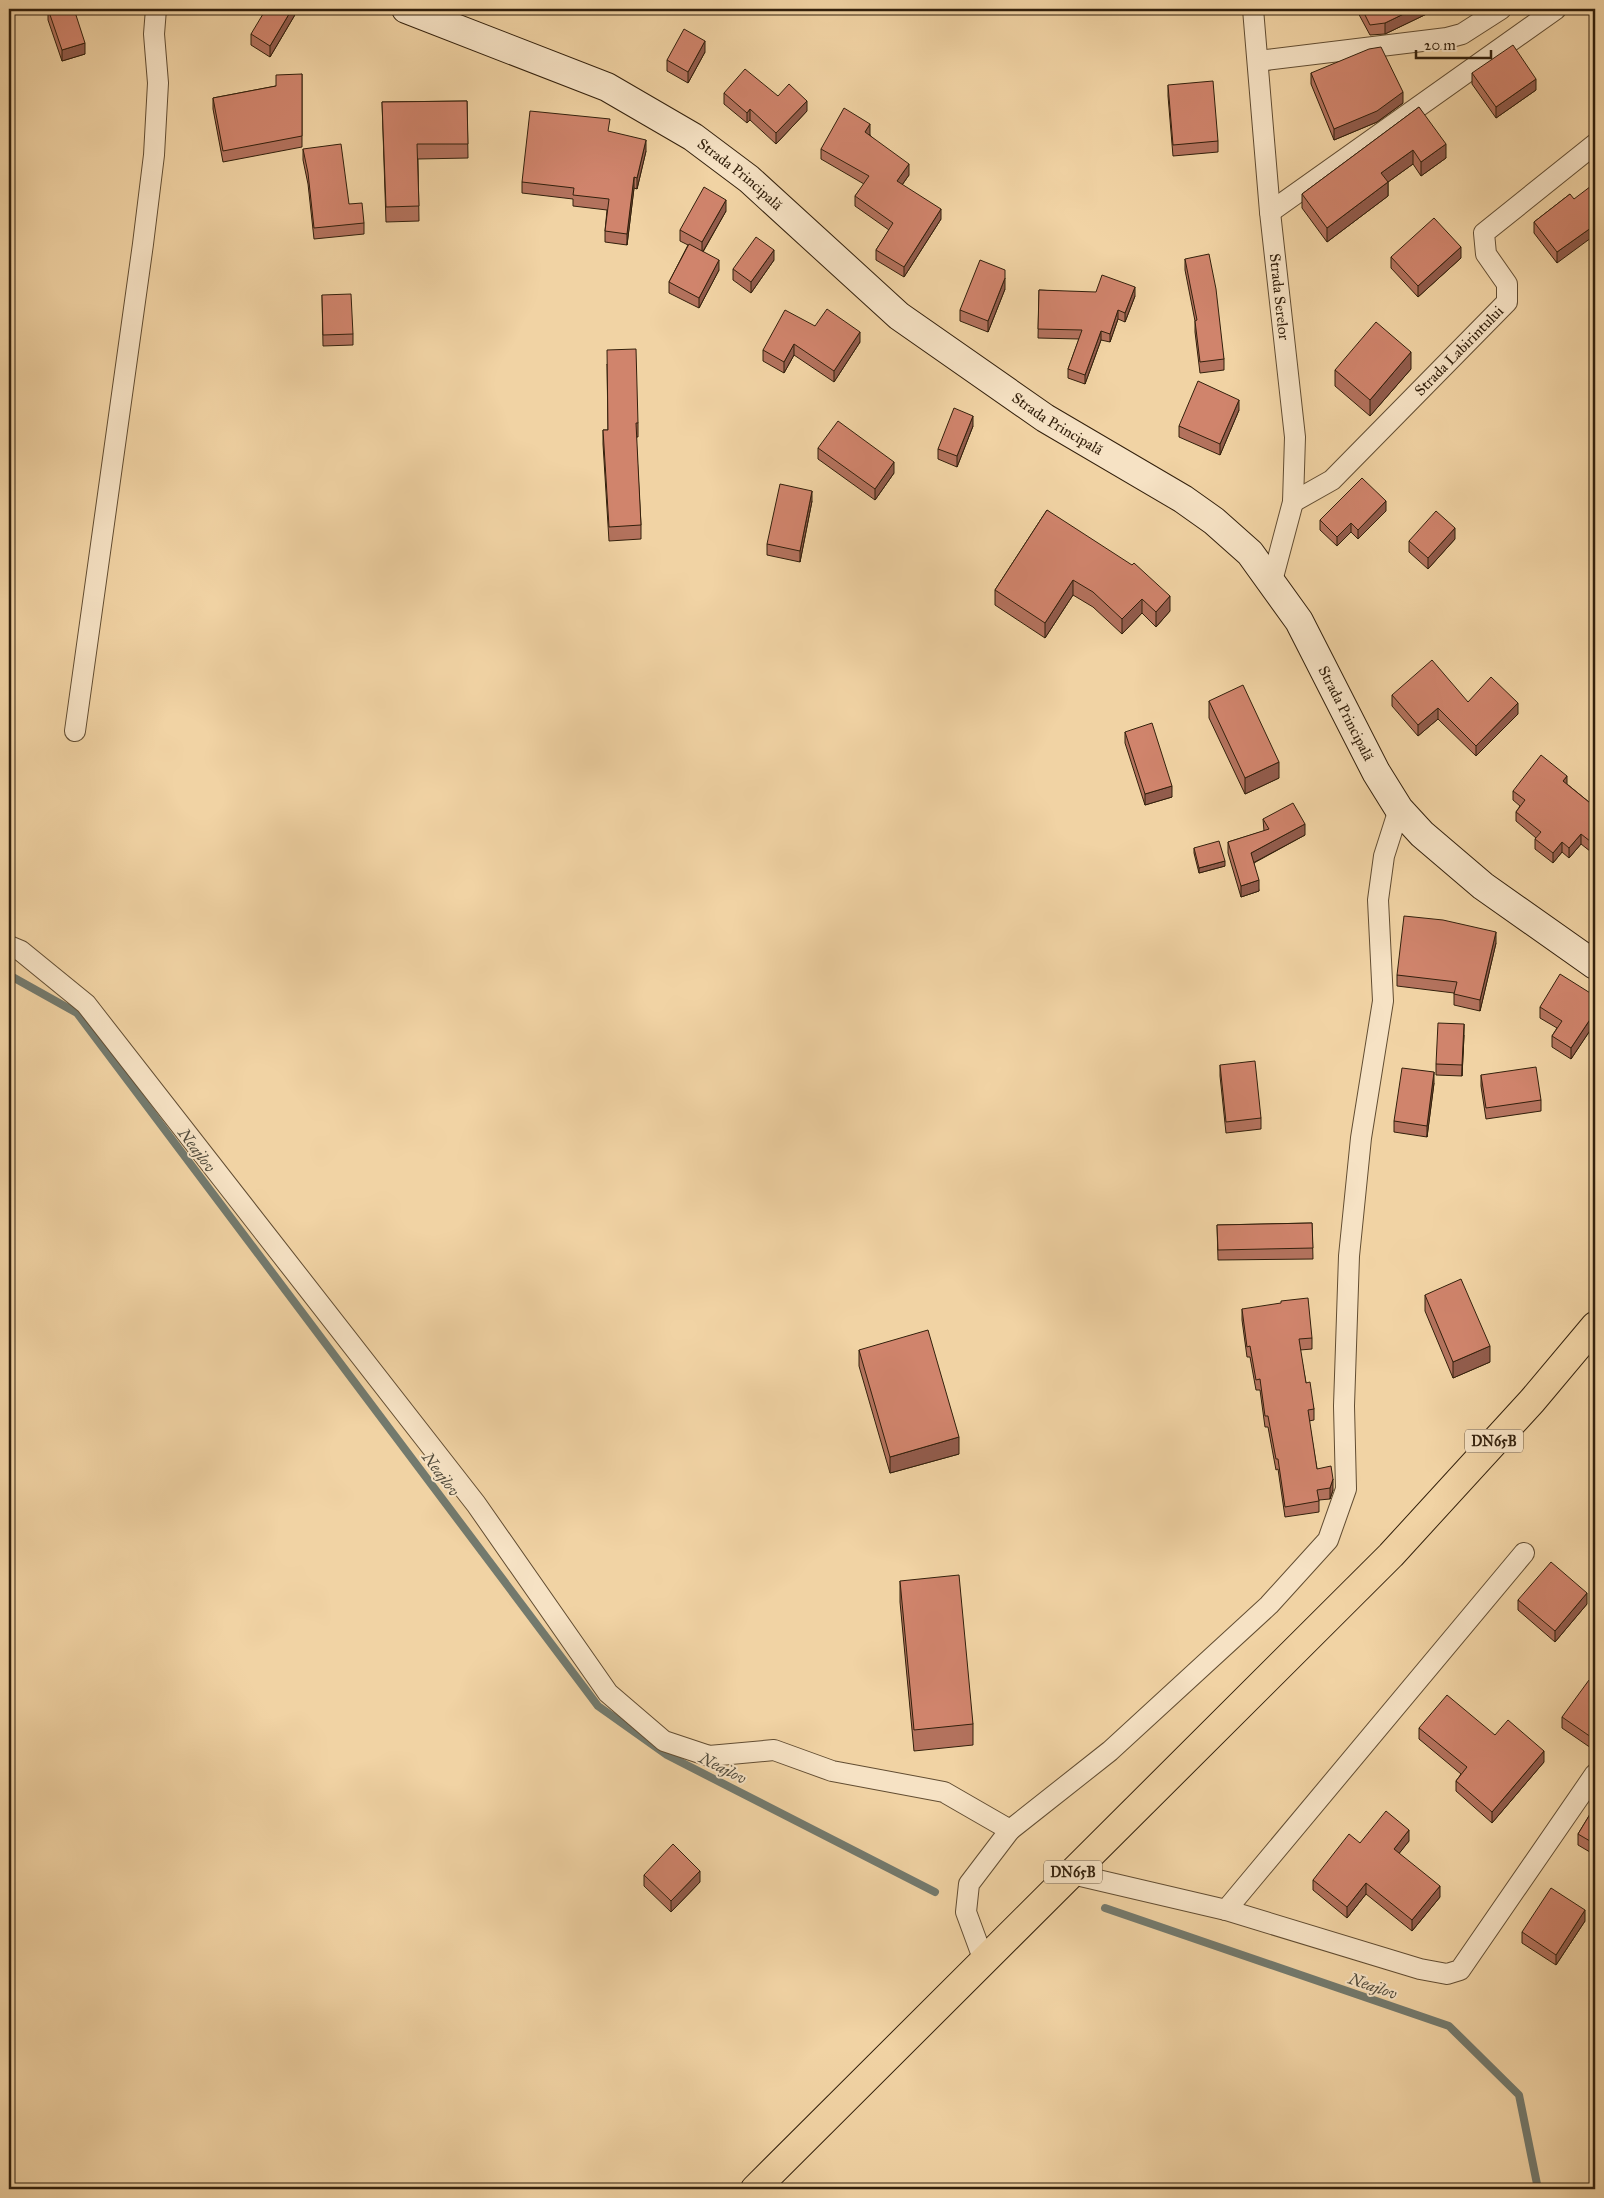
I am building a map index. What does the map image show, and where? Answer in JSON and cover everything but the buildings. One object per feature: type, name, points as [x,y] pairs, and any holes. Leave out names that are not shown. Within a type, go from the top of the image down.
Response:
[{"type":"main road","name":"Strada Principală","points":[[406,9],[608,87],[693,137],[749,179],[899,316],[1044,418],[1182,499],[1214,520],[1250,552],[1299,621],[1376,772],[1399,809],[1422,834],[1483,886],[1595,965]]},
{"type":"main road","name":"DN65B","points":[[755,2189],[1391,1554],[1532,1401],[1595,1326]]},
{"type":"street","points":[[75,731],[144,244],[154,155],[158,84],[154,34],[156,9]]},
{"type":"street","name":"Strada Serelor","points":[[1253,9],[1270,212],[1295,437],[1293,502],[1272,581]]},
{"type":"street","points":[[1258,61],[1447,38],[1462,34],[1501,9]]},
{"type":"street","points":[[1270,212],[1556,9]]},
{"type":"street","name":"Strada Labirintului","points":[[1293,502],[1332,480],[1507,302],[1506,284],[1486,254],[1484,233],[1595,144]]},
{"type":"street","points":[[984,1961],[966,1912],[969,1884],[1010,1830],[1110,1752],[1269,1605],[1328,1540],[1346,1489],[1344,1406],[1349,1256],[1361,1138],[1383,1000],[1378,900],[1384,856],[1399,809]]},
{"type":"street","points":[[9,946],[21,951],[86,1004],[476,1504],[608,1694],[664,1741],[709,1756],[774,1750],[832,1771],[944,1792],[1010,1830]]},
{"type":"street","points":[[1226,1910],[1524,1553]]},
{"type":"street","points":[[1072,1874],[1226,1910],[1420,1969],[1447,1974],[1460,1970],[1595,1774]]},
{"type":"waterway","name":"Neajlov","points":[[9,975],[77,1013],[598,1706],[667,1755],[935,1892]]},
{"type":"waterway","name":"Neajlov","points":[[1105,1908],[1449,2026],[1519,2095],[1538,2189]]}]
